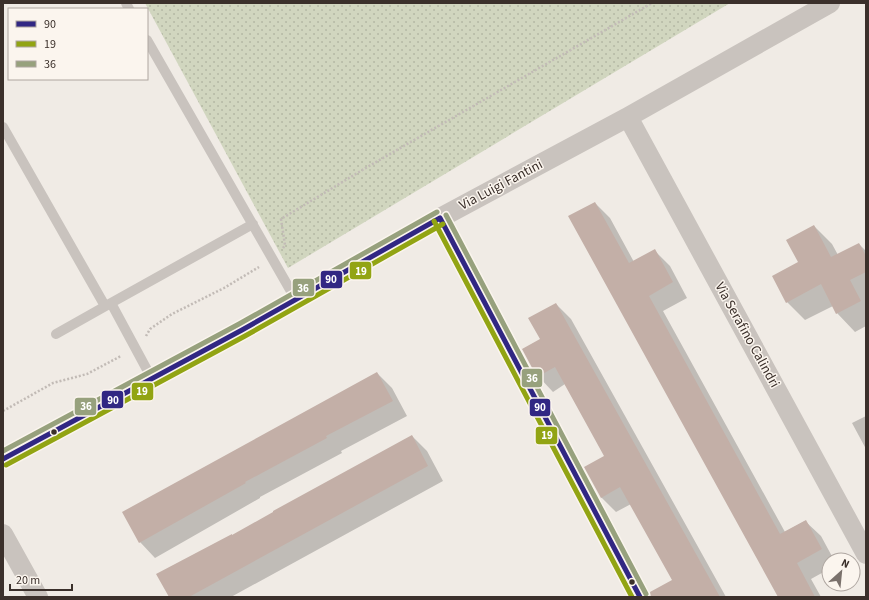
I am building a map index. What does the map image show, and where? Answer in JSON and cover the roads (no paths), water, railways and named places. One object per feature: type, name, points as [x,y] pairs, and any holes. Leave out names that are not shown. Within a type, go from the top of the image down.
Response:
[{"type":"street","name":"Via Luigi Fantini","points":[[3,459],[296,300],[440,218],[628,117],[830,3]]},
{"type":"street","name":"Via Serafino Calindri","points":[[628,117],[865,551]]},
{"type":"street","points":[[440,218],[640,597]]},
{"type":"street","points":[[3,534],[38,597]]},
{"type":"lane","points":[[148,42],[296,300]]},
{"type":"lane","points":[[3,127],[108,305],[135,347],[152,379]]},
{"type":"lane","points":[[56,334],[253,224]]}]
